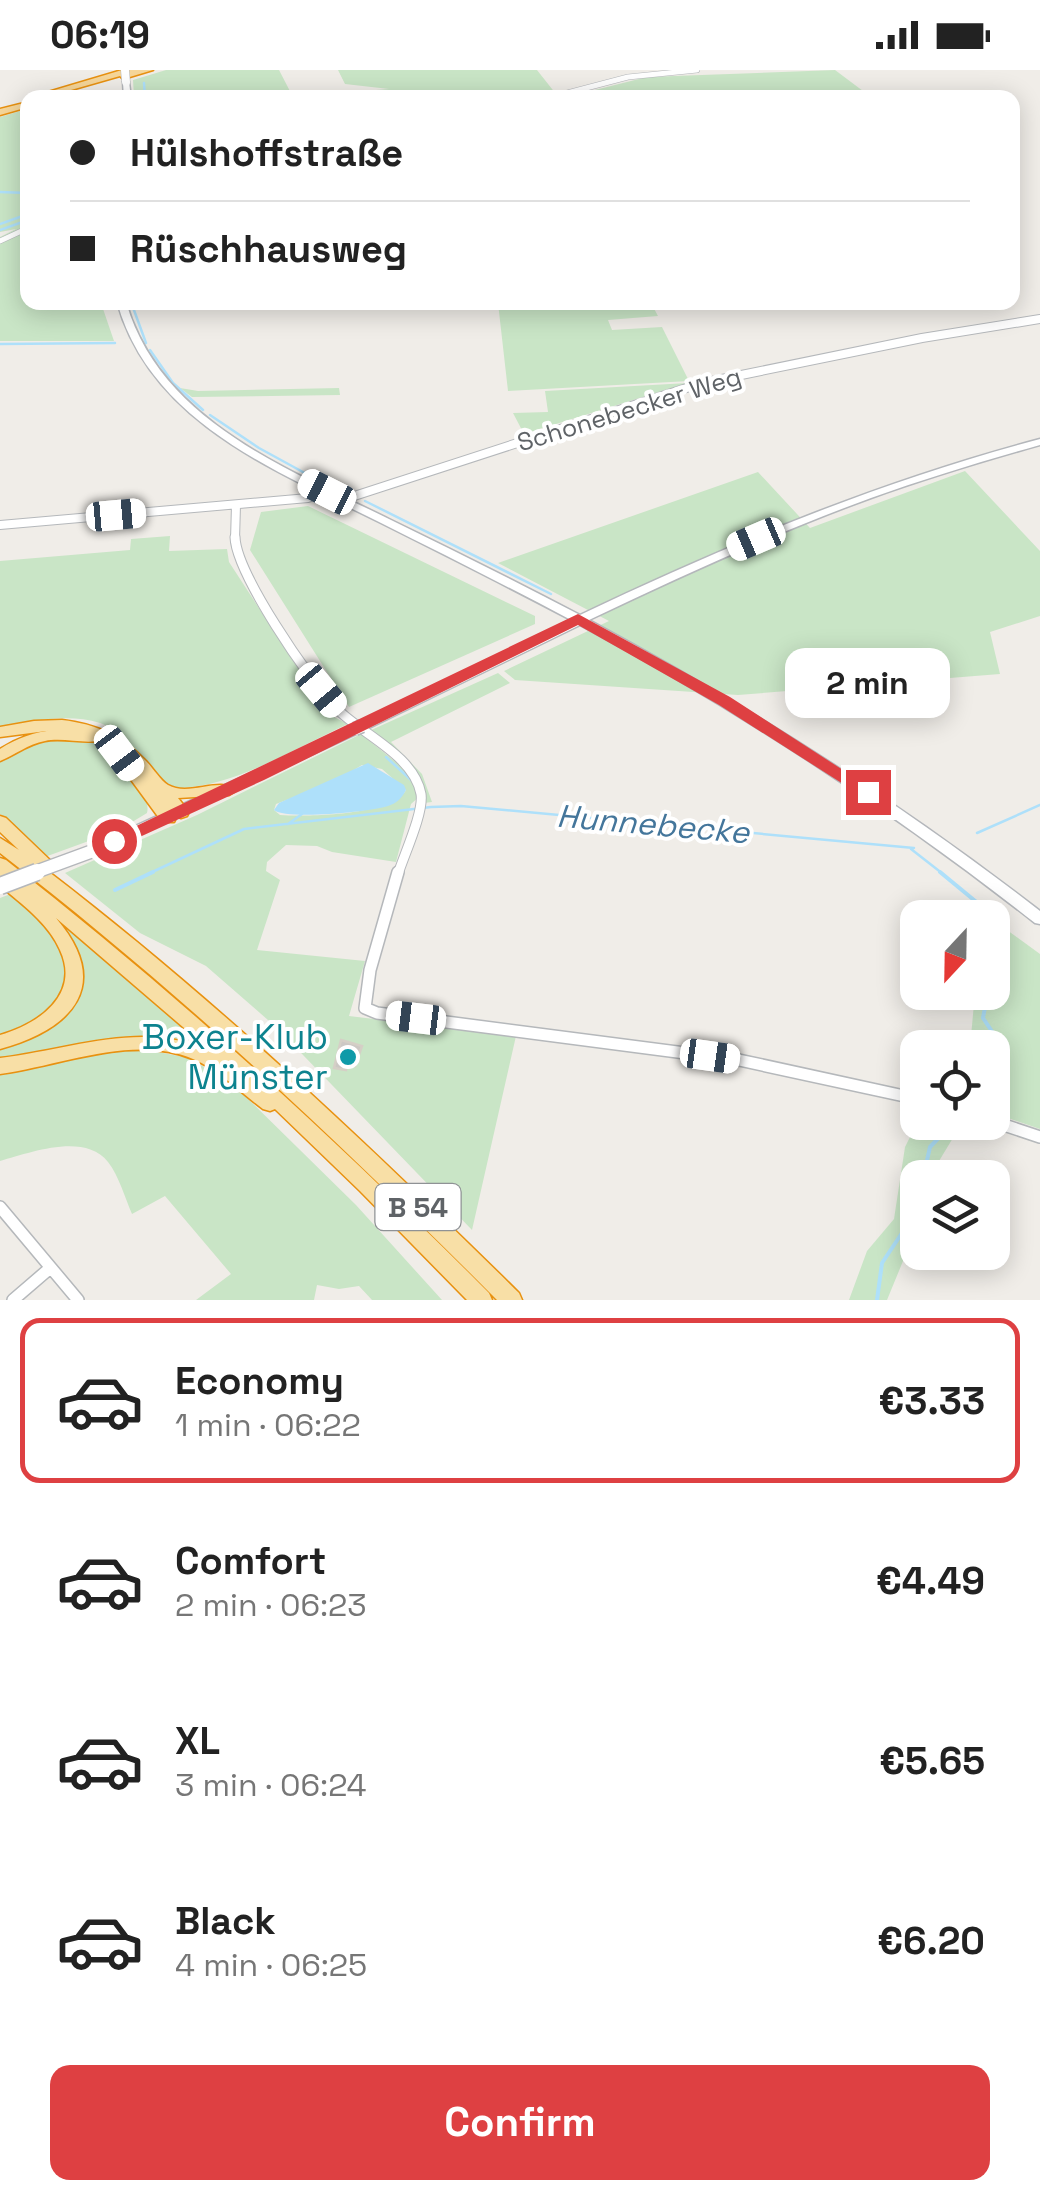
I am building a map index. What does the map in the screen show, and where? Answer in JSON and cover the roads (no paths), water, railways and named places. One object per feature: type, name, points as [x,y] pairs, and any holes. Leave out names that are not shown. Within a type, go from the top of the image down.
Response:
[{"type":"highway","points":[[62,90],[128,70]]},
{"type":"highway","points":[[80,90],[149,70]]},
{"type":"highway","points":[[0,732],[55,722],[93,728],[119,742],[160,788],[175,815]]},
{"type":"highway","points":[[0,756],[41,736],[93,737],[119,753],[175,815]]},
{"type":"highway","points":[[160,788],[184,794],[228,790]]},
{"type":"highway","points":[[0,822],[36,858],[90,901],[113,932]]},
{"type":"highway","name":"B 54","points":[[0,844],[113,932],[323,1116],[510,1300]]},
{"type":"highway","name":"B 54","points":[[0,864],[177,1008],[322,1140],[481,1300]]},
{"type":"highway","points":[[0,878],[55,928],[69,948],[76,970],[72,994],[58,1012],[26,1034],[0,1042]]},
{"type":"highway","points":[[0,1066],[120,1044],[153,1043],[184,1048],[227,1070],[322,1140]]},
{"type":"main road","points":[[123,310],[144,356],[184,403],[250,452],[578,619],[724,701],[837,771],[943,844],[1040,919]]},
{"type":"main road","points":[[0,886],[175,815],[578,619],[836,506],[1040,442]]},
{"type":"street","points":[[578,90],[628,77],[697,70]]},
{"type":"street","name":"Schonebecker Weg","points":[[342,500],[694,385],[892,343],[1040,320]]},
{"type":"street","points":[[0,526],[236,505],[327,492]]},
{"type":"street","points":[[236,505],[240,561],[309,672],[336,708],[417,778],[422,800],[363,1000],[369,1011],[739,1060],[900,1095]]},
{"type":"street","points":[[1010,1127],[1040,1137]]},
{"type":"street","points":[[2,1216],[78,1300]]},
{"type":"street","points":[[13,1300],[49,1268]]},
{"type":"water","points":[[368,763],[404,785],[406,790],[396,802],[329,814],[274,810],[279,803]]},
{"type":"waterway","points":[[144,83],[144,90]]},
{"type":"waterway","points":[[0,192],[20,193]]},
{"type":"waterway","points":[[0,224],[20,217]]},
{"type":"waterway","points":[[0,230],[20,223]]},
{"type":"waterway","points":[[134,310],[146,343]]},
{"type":"waterway","points":[[0,344],[115,343]]},
{"type":"waterway","points":[[150,350],[173,383],[203,410]]},
{"type":"waterway","points":[[210,415],[259,448],[334,489]]},
{"type":"waterway","points":[[365,501],[551,594]]},
{"type":"waterway","points":[[386,757],[411,780]]},
{"type":"waterway","name":"Hunnebecke","points":[[977,833],[1040,805]]},
{"type":"waterway","name":"Hunnebecke","points":[[288,824],[461,806],[914,848]]},
{"type":"waterway","name":"Hunnebecke","points":[[288,824],[302,814]]},
{"type":"waterway","name":"Hunnebecke","points":[[148,874],[244,829],[288,824]]},
{"type":"waterway","points":[[911,849],[943,874]]},
{"type":"waterway","name":"Hunnebecke","points":[[115,890],[153,872]]},
{"type":"waterway","points":[[940,872],[974,900]]},
{"type":"waterway","points":[[985,1010],[983,1018],[991,1030]]},
{"type":"waterway","points":[[927,1160],[930,1147],[937,1140]]},
{"type":"waterway","points":[[877,1300],[882,1263],[900,1236]]},
{"type":"place","name":"Boxer-Klub Münster","points":[[348,1057]]}]
